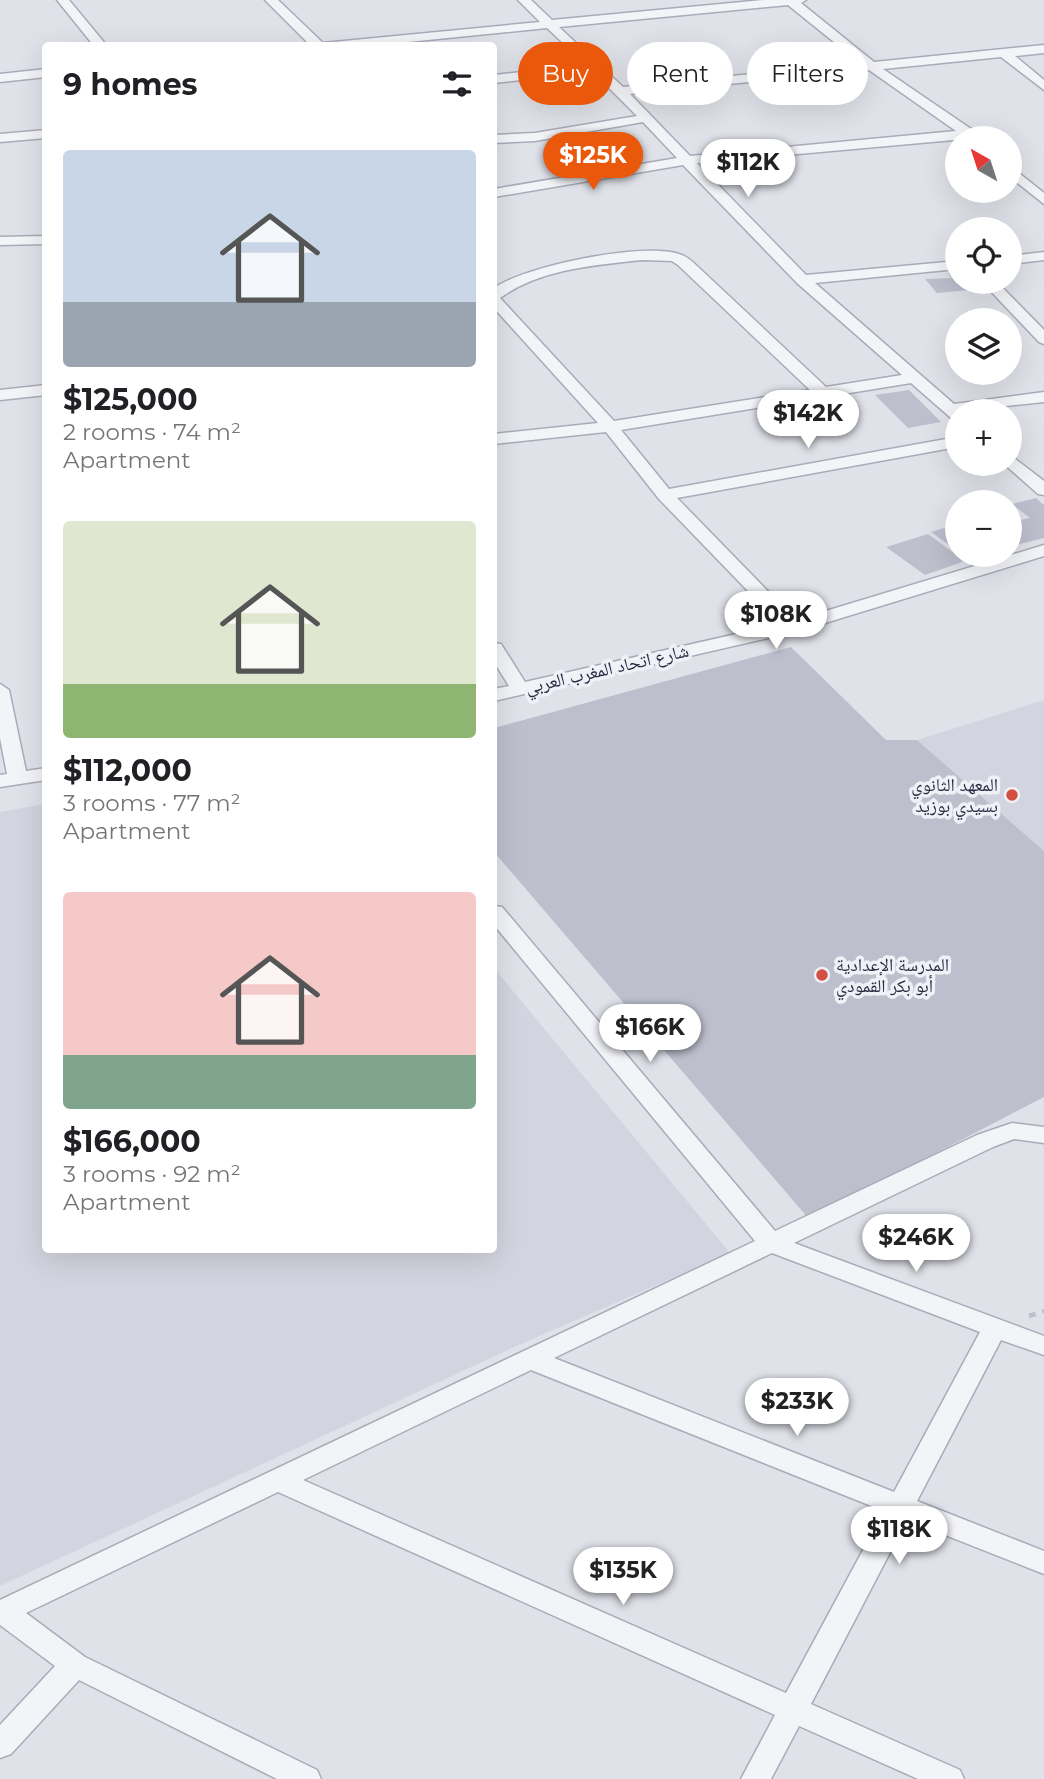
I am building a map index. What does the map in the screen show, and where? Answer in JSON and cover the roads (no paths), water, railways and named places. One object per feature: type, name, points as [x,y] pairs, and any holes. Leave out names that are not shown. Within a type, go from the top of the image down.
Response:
[{"type":"street","points":[[63,0],[98,42]]},
{"type":"street","points":[[271,0],[315,42]]},
{"type":"street","points":[[524,0],[567,42]]},
{"type":"street","points":[[363,42],[546,22],[796,1],[871,66],[957,126]]},
{"type":"street","points":[[621,91],[1044,49]]},
{"type":"street","points":[[1004,53],[1044,86]]},
{"type":"street","points":[[0,78],[42,73]]},
{"type":"street","points":[[497,79],[518,76]]},
{"type":"street","points":[[613,84],[802,280],[945,405]]},
{"type":"street","points":[[497,139],[535,137],[646,118]]},
{"type":"street","points":[[0,138],[42,134]]},
{"type":"street","points":[[497,192],[686,160],[945,138]]},
{"type":"street","points":[[1022,181],[1044,200]]},
{"type":"street","points":[[0,241],[42,240]]},
{"type":"street","points":[[497,295],[518,280],[553,271],[622,258],[658,254],[673,256],[683,261],[822,392]]},
{"type":"street","points":[[1022,259],[1044,256]]},
{"type":"street","points":[[802,280],[945,266]]},
{"type":"street","points":[[1001,294],[1044,339]]},
{"type":"street","points":[[497,300],[610,427],[665,495],[793,627]]},
{"type":"street","points":[[497,439],[610,427],[912,378]]},
{"type":"street","points":[[0,395],[42,390]]},
{"type":"street","points":[[1022,401],[1044,397]]},
{"type":"street","points":[[665,495],[945,444]]},
{"type":"street","points":[[1022,471],[1044,490]]},
{"type":"street","name":"شارع اتحاد المغرب العربي","points":[[497,694],[793,627],[1044,550]]},
{"type":"street","points":[[497,653],[520,689]]},
{"type":"street","points":[[0,690],[9,779],[42,775]]},
{"type":"street","points":[[497,916],[772,1244],[1044,1346]]},
{"type":"street","points":[[306,1779],[75,1665],[2,1612],[1000,1134],[1028,1131],[1044,1135]]},
{"type":"street","points":[[756,1779],[795,1710],[995,1328]]},
{"type":"street","points":[[532,1360],[1044,1563]]},
{"type":"street","points":[[278,1480],[949,1779]]},
{"type":"street","points":[[0,1745],[75,1665]]},
{"type":"place","name":"المعهد الثانوي بسيدي بوزيد","points":[[1012,795]]},
{"type":"place","name":"المدرسة الإعدادية أبو بكر القمودي","points":[[822,975]]}]
